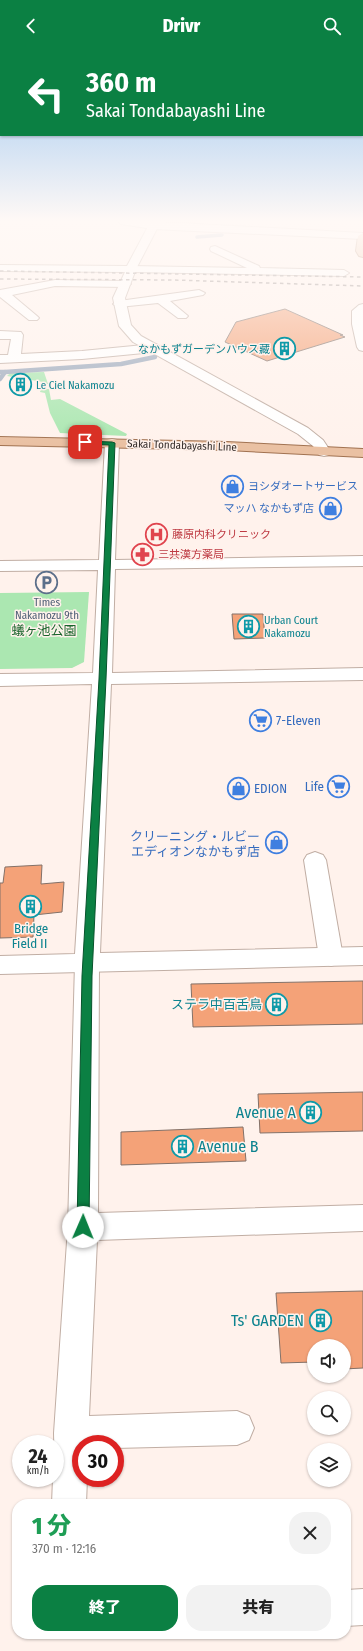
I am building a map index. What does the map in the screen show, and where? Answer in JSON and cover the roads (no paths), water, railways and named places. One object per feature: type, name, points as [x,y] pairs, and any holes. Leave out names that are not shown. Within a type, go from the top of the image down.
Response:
[{"type":"main road","name":"Sakai Tondabayashi Line","points":[[0,441],[227,446],[324,452],[363,452]]},
{"type":"street","points":[[4,296],[33,318]]},
{"type":"street","points":[[120,296],[119,304],[125,326],[137,339],[303,431],[318,443],[324,452]]},
{"type":"street","points":[[119,304],[182,296]]},
{"type":"street","points":[[160,299],[182,316]]},
{"type":"street","points":[[363,308],[358,311],[357,316],[363,347]]},
{"type":"street","points":[[0,335],[17,334],[14,358]]},
{"type":"street","points":[[0,359],[82,355],[154,348]]},
{"type":"street","points":[[69,1499],[71,1433],[83,1227],[87,963],[102,679],[112,443]]},
{"type":"street","points":[[0,566],[363,560]]},
{"type":"street","points":[[0,680],[363,674]]},
{"type":"street","points":[[315,860],[331,957]]},
{"type":"street","points":[[0,965],[363,956]]},
{"type":"street","points":[[83,1227],[363,1218]]},
{"type":"street","points":[[71,1433],[237,1428]]},
{"type":"street","points":[[351,1608],[363,1607]]},
{"type":"waterway","points":[[5,372],[121,364],[155,357]]},
{"type":"waterway","points":[[0,372],[5,372]]},
{"type":"waterway","points":[[0,379],[5,372]]},
{"type":"place","name":"なかもずガーデンハウス藏","points":[[285,349]]},
{"type":"place","name":"Le Ciel Nakamozu","points":[[21,385]]},
{"type":"place","name":"ヨシダオートサービス","points":[[232,486]]},
{"type":"place","name":"マッハ なかもず店","points":[[330,508]]},
{"type":"place","name":"藤原内科クリニック","points":[[157,534]]},
{"type":"place","name":"三共漢方薬局","points":[[143,554]]},
{"type":"place","name":"Times Nakamozu 9th","points":[[47,582]]},
{"type":"place","name":"Urban Court Nakamozu","points":[[248,626]]},
{"type":"place","name":"7-Eleven","points":[[260,720]]},
{"type":"place","name":"Life","points":[[339,786]]},
{"type":"place","name":"EDION","points":[[238,788]]},
{"type":"place","name":"クリーニング・ルビー エディオンなかもず店","points":[[276,843]]},
{"type":"place","name":"Bridge FieldⅡ","points":[[31,906]]},
{"type":"place","name":"ステラ中百舌鳥","points":[[277,1004]]},
{"type":"place","name":"Avenue A","points":[[311,1112]]},
{"type":"place","name":"Avenue B","points":[[183,1146]]},
{"type":"place","name":"Ts' GARDEN","points":[[320,1320]]},
{"type":"park label","name":"蟻ヶ池公園","points":[[44,630]]}]
